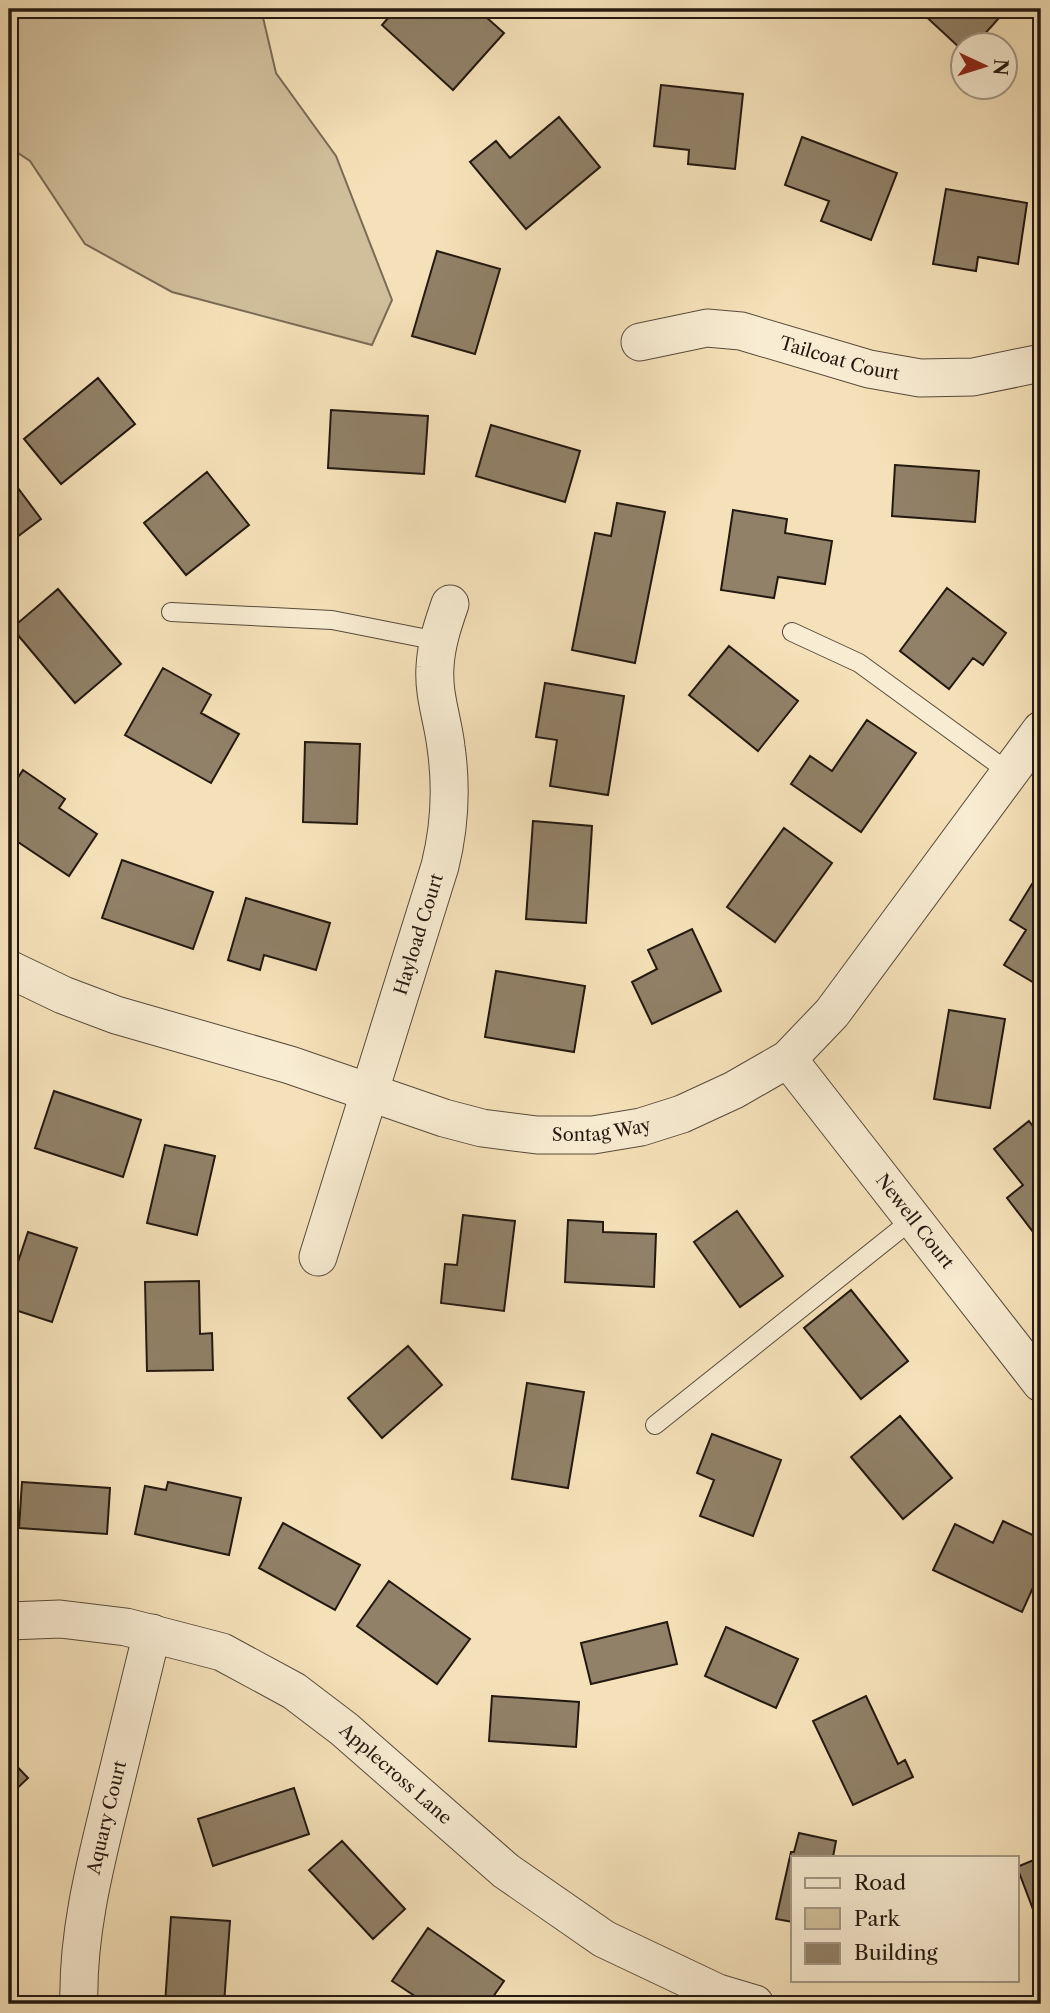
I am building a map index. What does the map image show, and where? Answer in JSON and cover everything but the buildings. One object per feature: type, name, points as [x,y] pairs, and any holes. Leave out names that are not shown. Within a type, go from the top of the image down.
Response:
[{"type":"street","name":"Tailcoat Court","points":[[640,342],[707,328],[723,328],[869,369],[920,378],[973,377],[1041,363]]},
{"type":"street","name":"Hayload Court","points":[[318,1257],[447,836],[451,806],[450,775],[435,697],[435,668],[438,641],[450,604]]},
{"type":"street","name":"Sontag Way","points":[[9,969],[63,995],[116,1015],[290,1065],[444,1118],[482,1128],[537,1135],[593,1135],[641,1128],[682,1114],[734,1090],[788,1059],[832,1013],[1041,730]]},
{"type":"street","name":"Newell Court","points":[[788,1059],[1041,1383]]},
{"type":"street","name":"Applecross Lane","points":[[9,1622],[60,1619],[127,1627],[222,1652],[294,1691],[344,1728],[506,1871],[604,1939],[718,1993],[755,2004]]},
{"type":"street","name":"Aquary Court","points":[[79,2004],[78,1983],[83,1936],[96,1862],[152,1633]]},
{"type":"lane","points":[[171,612],[332,620],[438,641]]},
{"type":"lane","points":[[792,632],[859,663],[1010,773]]},
{"type":"lane","points":[[655,1425],[914,1219]]},
{"type":"green space","points":[[9,9],[261,9],[276,73],[336,156],[392,300],[372,345],[172,292],[85,244],[30,161],[9,147]]}]
